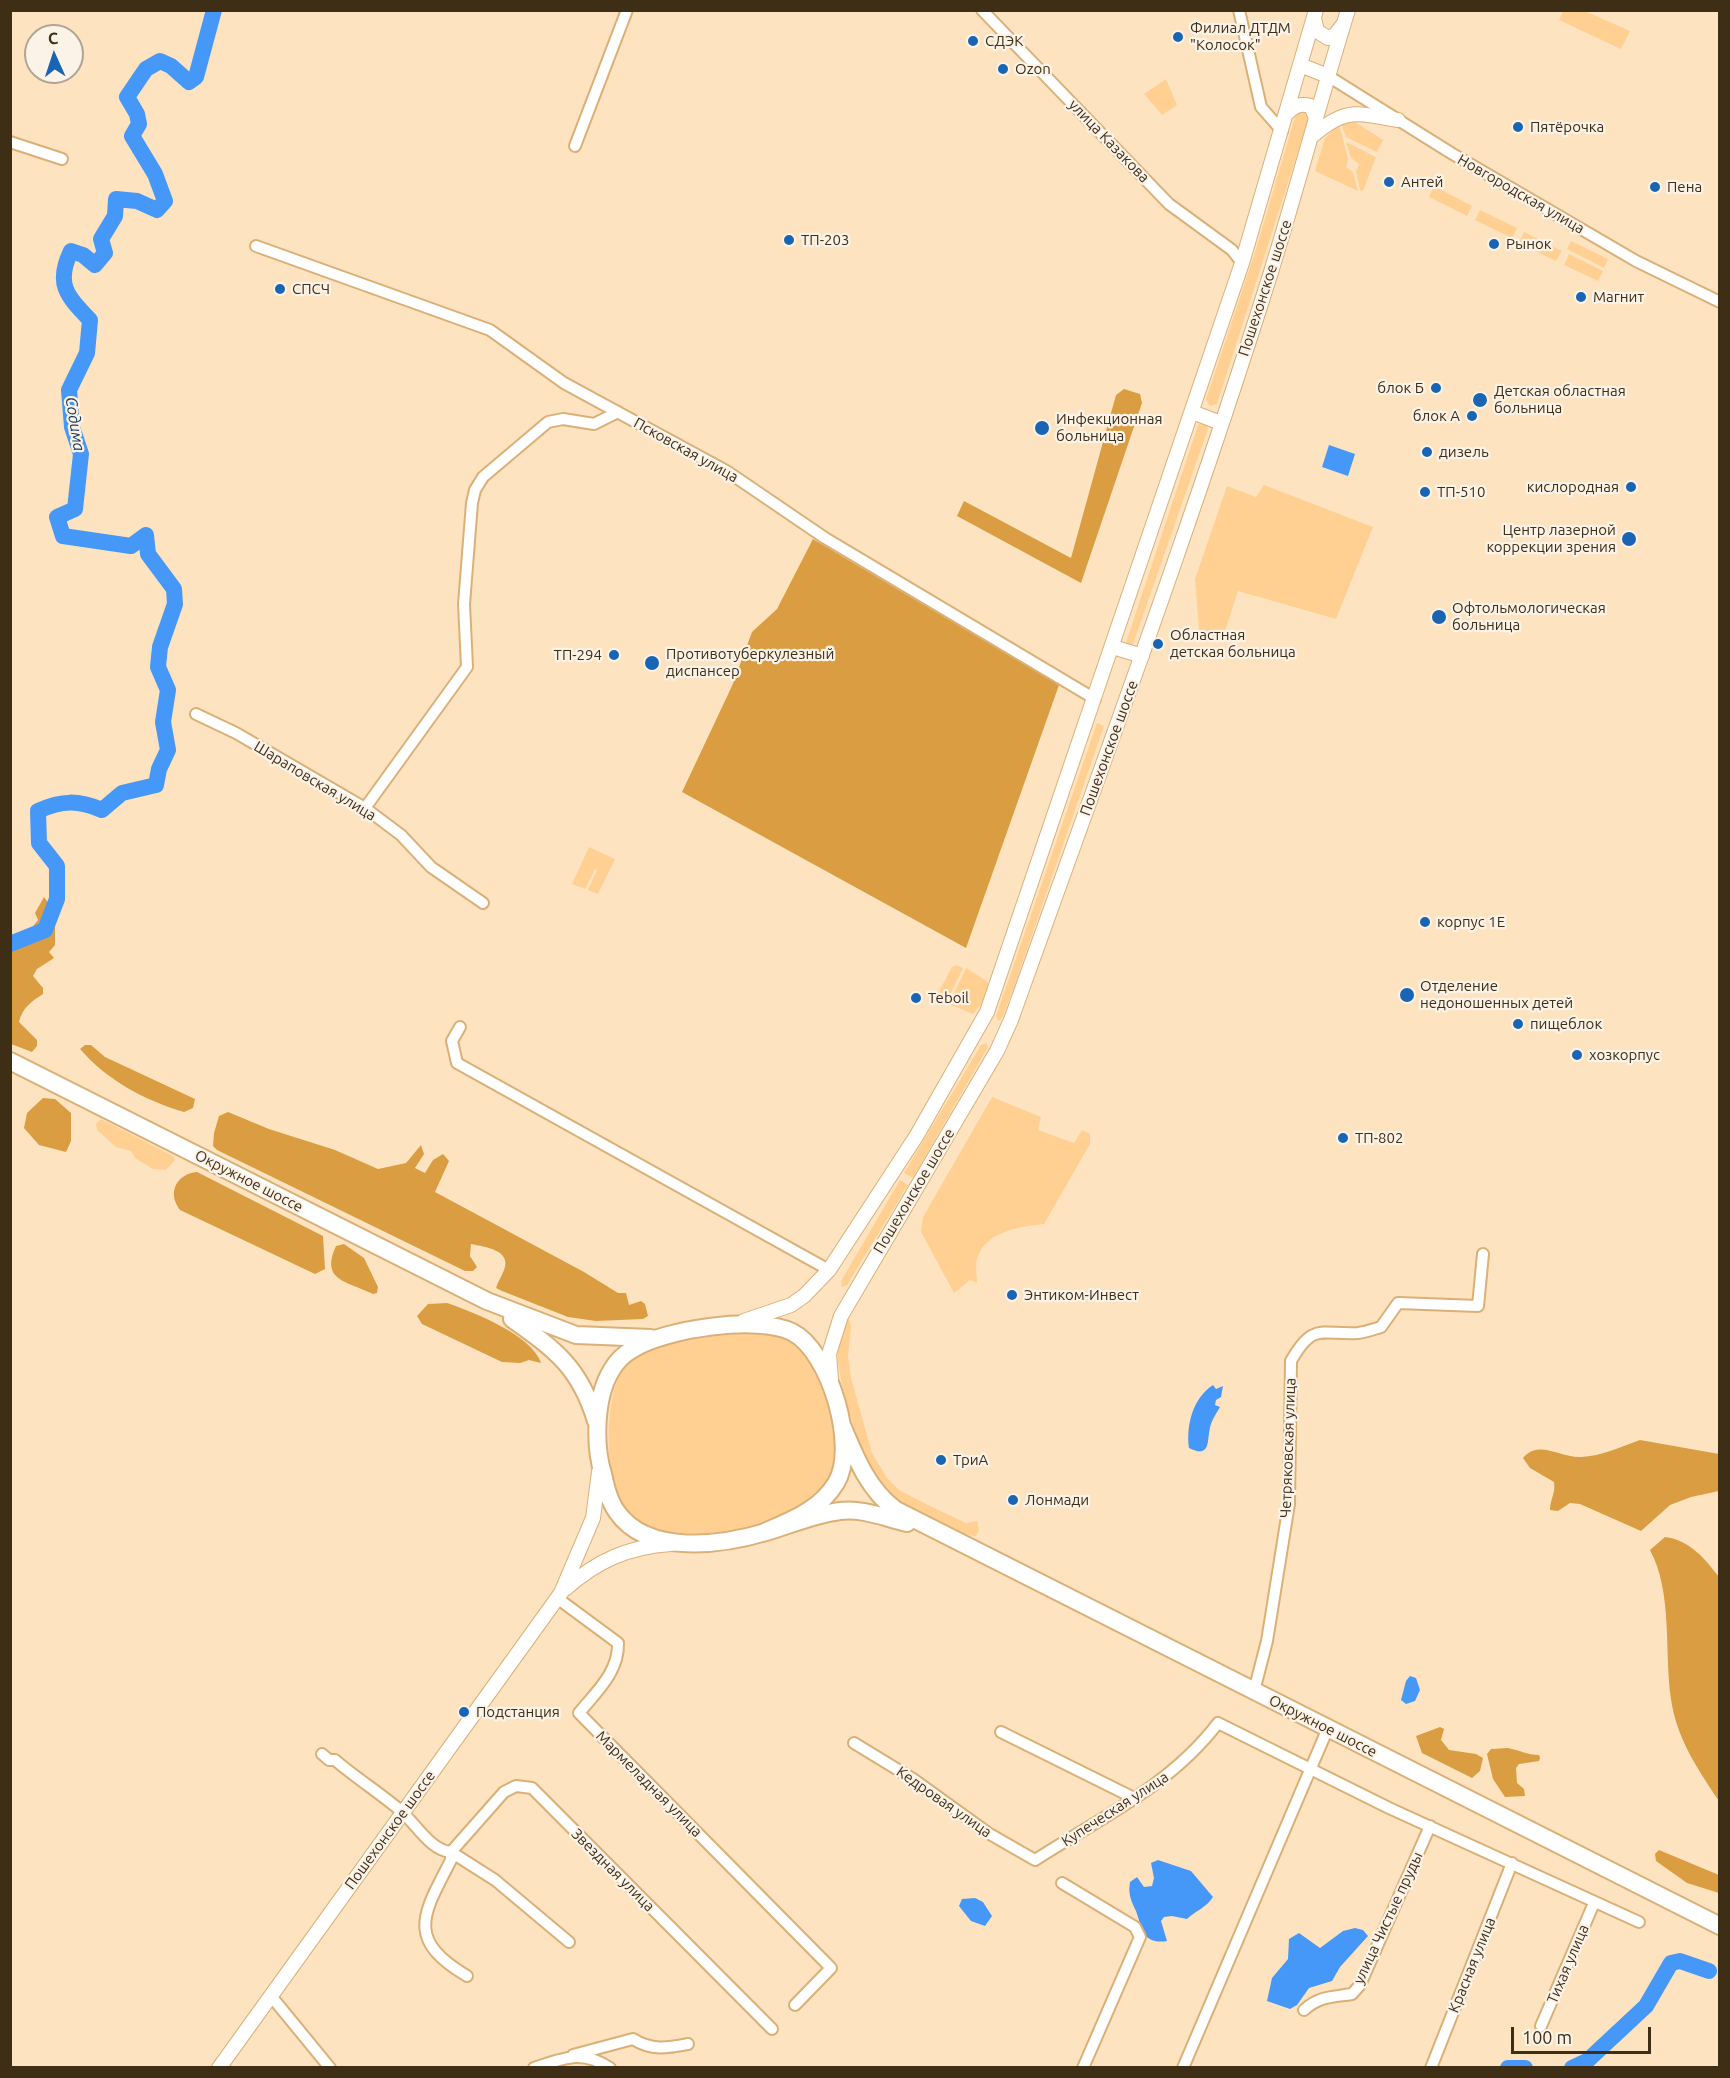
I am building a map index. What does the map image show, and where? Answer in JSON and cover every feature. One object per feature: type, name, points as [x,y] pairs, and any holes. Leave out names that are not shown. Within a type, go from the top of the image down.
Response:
[{"type":"main road","name":"Пошехонское шоссе","points":[[726,1326],[791,1305],[804,1296],[829,1270],[900,1163],[978,1030],[1003,967],[1242,263],[1315,14]]},
{"type":"main road","points":[[1315,14],[1317,31],[1328,38],[1335,35],[1346,17]]},
{"type":"main road","name":"Пошехонское шоссе","points":[[833,1390],[829,1354],[838,1322],[1002,1040],[1142,656],[1221,423],[1271,273],[1346,17]]},
{"type":"main road","points":[[1300,65],[1328,76]]},
{"type":"main road","points":[[1287,113],[1295,106],[1303,104],[1311,106],[1316,118]]},
{"type":"main road","points":[[1311,137],[1344,114],[1398,120]]},
{"type":"main road","points":[[1192,412],[1221,423]]},
{"type":"main road","points":[[1113,647],[1142,656]]},
{"type":"main road","points":[[978,1030],[1002,1040]]},
{"type":"main road","name":"Окружное шоссе","points":[[10,1061],[487,1301],[576,1335],[660,1338]]},
{"type":"main road","name":"Окружное шоссе","points":[[487,1301],[541,1340],[571,1367],[587,1393],[599,1429]]},
{"type":"main road","name":"Окружное шоссе","points":[[926,1528],[847,1510],[828,1513],[762,1533],[718,1542],[681,1543],[646,1534],[623,1519],[610,1499],[600,1464],[599,1429],[604,1391],[611,1371],[621,1357],[633,1348],[660,1338],[726,1326],[762,1326],[793,1332],[810,1348],[833,1390],[842,1425],[858,1462],[880,1496],[896,1510],[926,1528],[1719,1926]]},
{"type":"main road","name":"Окружное шоссе","points":[[762,1533],[813,1508],[833,1488],[845,1459],[842,1425]]},
{"type":"main road","points":[[559,1596],[593,1518],[600,1464]]},
{"type":"main road","points":[[559,1596],[586,1570],[622,1552],[681,1543]]},
{"type":"main road","name":"Пошехонское шоссе","points":[[219,2067],[559,1596]]},
{"type":"street","points":[[575,146],[627,10]]},
{"type":"street","name":"улица Казакова","points":[[982,10],[1169,204],[1232,250],[1242,263]]},
{"type":"street","points":[[1239,10],[1261,107],[1282,131]]},
{"type":"street","name":"Новгородская улица","points":[[1328,76],[1636,261],[1719,302]]},
{"type":"street","points":[[10,142],[62,159]]},
{"type":"street","name":"Псковская улица","points":[[256,246],[481,326],[515,346],[564,383],[728,472],[825,538],[1095,699]]},
{"type":"street","points":[[365,808],[467,667],[464,604],[472,503],[475,490],[483,477],[548,422],[563,419],[594,424],[618,412]]},
{"type":"street","name":"Шараповская улица","points":[[196,714],[236,733],[365,808],[401,835],[431,867],[483,903]]},
{"type":"street","points":[[460,1027],[452,1041],[457,1063],[829,1270]]},
{"type":"street","name":"Четряковская улица","points":[[1254,1691],[1268,1641],[1289,1504],[1291,1361],[1300,1344],[1320,1330],[1359,1333],[1381,1327],[1398,1303],[1478,1306],[1483,1254]]},
{"type":"street","name":"Мармеладная улица","points":[[559,1596],[618,1643],[619,1655],[611,1674],[579,1713],[831,1968],[795,2005]]},
{"type":"street","name":"Купеческая улица","points":[[1035,1860],[1136,1799],[1187,1760],[1218,1723],[1311,1770]]},
{"type":"street","points":[[1183,2067],[1328,1728]]},
{"type":"street","points":[[1001,1732],[1136,1799]]},
{"type":"street","name":"Кедровая улица","points":[[854,1743],[910,1777],[988,1833],[1035,1860]]},
{"type":"street","points":[[322,1754],[329,1760],[334,1760],[403,1813],[425,1837],[444,1852],[451,1852],[495,1880],[569,1942]]},
{"type":"street","points":[[1311,1770],[1639,1922]]},
{"type":"street","name":"Звездная улица","points":[[451,1852],[504,1792],[516,1786],[532,1788],[772,2029]]},
{"type":"street","name":"улица Чистые пруды","points":[[1304,2010],[1313,2001],[1328,1996],[1352,1994],[1360,1985],[1430,1826]]},
{"type":"street","points":[[451,1852],[451,1860],[429,1906],[424,1933],[428,1942],[467,1976]]},
{"type":"street","name":"Красная улица","points":[[1431,2067],[1512,1863]]},
{"type":"street","points":[[1062,1883],[1135,1927],[1140,1937],[1083,2067]]},
{"type":"street","name":"Тихая улица","points":[[1541,2026],[1594,1903]]},
{"type":"street","points":[[271,1996],[327,2066]]},
{"type":"street","points":[[534,2067],[633,2039],[644,2046],[658,2049],[688,2044]]},
{"type":"street","points":[[573,2055],[599,2060],[610,2067]]},
{"type":"shaded area","points":[[1563,11],[1585,11],[1630,31],[1621,49],[1559,20]]},
{"type":"shaded area","points":[[1166,79],[1177,105],[1162,115],[1144,94]]},
{"type":"shaded area","points":[[1297,110],[1310,114],[1217,404],[1210,406],[1206,399],[1256,249]]},
{"type":"shaded area","points":[[1352,120],[1383,140],[1377,152],[1346,137],[1341,123]]},
{"type":"shaded area","points":[[1339,124],[1348,159],[1346,167],[1353,172],[1358,191],[1315,171],[1325,138]]},
{"type":"shaded area","points":[[1346,142],[1376,157],[1363,191],[1360,190],[1356,171],[1359,164],[1351,158]]},
{"type":"shaded area","points":[[1434,186],[1472,206],[1467,216],[1429,197]]},
{"type":"shaded area","points":[[1480,210],[1517,228],[1512,238],[1475,220]]},
{"type":"shaded area","points":[[1524,232],[1562,251],[1556,261],[1519,243]]},
{"type":"shaded area","points":[[1571,241],[1608,259],[1604,268],[1567,249]]},
{"type":"shaded area","points":[[1569,254],[1603,271],[1598,281],[1564,265]]},
{"type":"shaded area","points":[[1124,389],[1140,394],[1142,403],[1081,583],[957,516],[964,501],[1071,558],[1116,395]]},
{"type":"shaded area","points":[[1201,423],[1207,425],[1208,429],[1133,644],[1131,647],[1125,646],[1198,425]]},
{"type":"shaded area","points":[[1264,485],[1373,527],[1336,619],[1238,591],[1222,640],[1199,630],[1195,579],[1227,486],[1256,497]]},
{"type":"shaded area","points":[[813,539],[1059,685],[966,948],[682,792],[732,686],[752,632],[777,609]]},
{"type":"shaded area","points":[[1097,723],[1104,726],[1013,990],[1002,1018],[998,1021],[996,1016]]},
{"type":"shaded area","points":[[589,847],[615,859],[598,894],[588,890],[597,870],[595,869],[585,889],[572,884]]},
{"type":"shaded area","points":[[44,897],[55,912],[55,945],[49,952],[54,958],[37,969],[33,976],[43,988],[43,994],[25,1009],[19,1022],[37,1040],[37,1046],[32,1052],[11,1044],[11,935],[31,929],[38,920],[35,913]]},
{"type":"shaded area","points":[[957,965],[963,968],[946,1003],[938,998],[938,993],[952,967]]},
{"type":"shaded area","points":[[966,968],[987,981],[989,986],[984,1000],[973,1014],[949,1004]]},
{"type":"shaded area","points":[[986,1043],[988,1047],[913,1178],[904,1173],[981,1045]]},
{"type":"shaded area","points":[[85,1045],[91,1045],[105,1057],[195,1099],[193,1108],[184,1112],[155,1102],[128,1088],[102,1071],[80,1049]]},
{"type":"shaded area","points":[[992,1097],[1041,1117],[1038,1130],[1074,1143],[1082,1130],[1090,1134],[1090,1144],[1044,1224],[1004,1232],[987,1242],[977,1259],[977,1283],[970,1280],[954,1293],[921,1232],[923,1217]]},
{"type":"shaded area","points":[[43,1098],[55,1099],[71,1113],[71,1141],[66,1152],[39,1145],[24,1128],[27,1113]]},
{"type":"shaded area","points":[[228,1112],[269,1129],[335,1150],[378,1169],[406,1163],[421,1145],[424,1154],[415,1168],[425,1173],[433,1160],[443,1154],[449,1161],[435,1192],[584,1272],[618,1293],[626,1293],[629,1305],[641,1301],[645,1304],[648,1316],[643,1319],[596,1321],[568,1317],[502,1291],[496,1288],[505,1263],[501,1254],[496,1251],[471,1244],[470,1256],[477,1267],[473,1271],[465,1271],[217,1150],[213,1146],[214,1133],[219,1116]]},
{"type":"shaded area","points":[[101,1119],[173,1156],[175,1160],[166,1170],[153,1169],[135,1158],[131,1151],[116,1147],[97,1130],[96,1124]]},
{"type":"shaded area","points":[[197,1172],[323,1236],[325,1269],[315,1274],[180,1210],[174,1197],[176,1185],[184,1176]]},
{"type":"shaded area","points":[[900,1180],[908,1185],[847,1285],[842,1287],[841,1281]]},
{"type":"shaded area","points":[[344,1244],[364,1258],[378,1287],[377,1293],[373,1294],[346,1282],[334,1273],[331,1266],[336,1246]]},
{"type":"shaded area","points":[[447,1303],[471,1312],[514,1334],[526,1343],[541,1363],[529,1360],[520,1363],[502,1362],[422,1324],[417,1316],[428,1304]]},
{"type":"shaded area","points":[[849,1318],[851,1327],[848,1356],[851,1378],[872,1453],[887,1478],[899,1490],[966,1523],[977,1521],[979,1530],[976,1536],[940,1525],[913,1510],[883,1487],[875,1476],[853,1423],[839,1366],[839,1344]]},
{"type":"shaded area","points":[[755,1333],[780,1338],[794,1344],[811,1366],[832,1420],[836,1438],[836,1466],[825,1486],[808,1502],[787,1515],[763,1524],[712,1533],[687,1533],[649,1527],[626,1510],[618,1497],[613,1479],[610,1458],[610,1414],[613,1393],[620,1376],[628,1363],[653,1348],[689,1340]]},
{"type":"shaded area","points":[[1640,1440],[1719,1454],[1719,1491],[1691,1497],[1670,1505],[1641,1531],[1580,1504],[1570,1503],[1558,1511],[1550,1510],[1554,1482],[1530,1468],[1523,1458],[1536,1450],[1573,1457],[1596,1455]]},
{"type":"shaded area","points":[[1665,1537],[1689,1546],[1719,1577],[1719,1801],[1689,1753],[1678,1727],[1671,1699],[1665,1603],[1657,1567],[1650,1550]]},
{"type":"shaded area","points":[[1440,1727],[1444,1729],[1441,1740],[1449,1750],[1476,1754],[1483,1758],[1480,1771],[1472,1778],[1422,1753],[1416,1736]]},
{"type":"shaded area","points":[[1508,1748],[1539,1755],[1539,1761],[1519,1764],[1516,1768],[1517,1783],[1524,1789],[1525,1796],[1505,1797],[1493,1779],[1487,1754],[1491,1749]]},
{"type":"shaded area","points":[[1659,1850],[1719,1875],[1719,1893],[1687,1883],[1656,1861],[1655,1854]]},
{"type":"water","points":[[1329,445],[1355,454],[1348,476],[1322,467]]},
{"type":"water","points":[[1213,1385],[1216,1389],[1223,1386],[1221,1397],[1216,1400],[1215,1405],[1220,1407],[1211,1424],[1205,1449],[1197,1451],[1189,1448],[1190,1421],[1200,1397]]},
{"type":"water","points":[[1410,1676],[1416,1678],[1420,1690],[1415,1701],[1406,1704],[1401,1700],[1406,1681]]},
{"type":"water","points":[[1158,1860],[1191,1871],[1213,1897],[1187,1919],[1164,1917],[1161,1921],[1167,1941],[1159,1942],[1144,1934],[1129,1890],[1130,1882],[1137,1877],[1144,1887],[1152,1886],[1154,1878],[1151,1863]]},
{"type":"water","points":[[975,1898],[983,1902],[992,1916],[985,1926],[971,1921],[959,1906],[962,1899]]},
{"type":"water","points":[[1355,1928],[1363,1930],[1368,1936],[1340,1967],[1332,1981],[1309,1988],[1297,2005],[1290,2009],[1267,2001],[1272,1978],[1288,1959],[1289,1939],[1299,1933],[1320,1948],[1343,1931]]},
{"type":"waterway","name":"Содима","points":[[10,944],[45,930],[57,899],[57,866],[39,843],[38,811],[62,803],[85,804],[102,810],[122,793],[156,785],[159,769],[168,750],[163,722],[168,690],[158,667],[160,647],[175,604],[174,589],[148,554],[146,535],[131,546],[63,536],[57,517],[75,509],[81,454],[72,427],[69,390],[87,353],[90,320],[75,304],[66,289],[64,272],[71,251],[83,255],[95,265],[105,253],[101,239],[115,216],[116,199],[137,201],[157,210],[165,201],[155,174],[132,136],[139,124],[137,114],[127,97],[146,69],[160,61],[171,66],[189,82],[196,77],[214,10]]},
{"type":"waterway","points":[[1572,2068],[1587,2061],[1646,2006],[1671,1963],[1680,1961],[1709,1971]]},
{"type":"waterway","points":[[1508,2068],[1525,2068]]},
{"type":"place","name":"Филиал ДТДМ \"Колосок\"","points":[[1178,37]]},
{"type":"place","name":"СДЭК","points":[[973,41]]},
{"type":"place","name":"Ozon","points":[[1003,69]]},
{"type":"place","name":"Пятёрочка","points":[[1518,127]]},
{"type":"place","name":"Антей","points":[[1389,182]]},
{"type":"place","name":"Пена","points":[[1655,187]]},
{"type":"place","name":"ТП-203","points":[[789,240]]},
{"type":"place","name":"Рынок","points":[[1494,244]]},
{"type":"place","name":"СПСЧ","points":[[280,289]]},
{"type":"place","name":"Магнит","points":[[1581,297]]},
{"type":"place","name":"блок Б","points":[[1436,388]]},
{"type":"place","name":"Детская областная больница","points":[[1480,400]]},
{"type":"place","name":"блок А","points":[[1472,416]]},
{"type":"place","name":"Инфекционная больница","points":[[1042,428]]},
{"type":"place","name":"дизель","points":[[1427,452]]},
{"type":"place","name":"кислородная","points":[[1631,487]]},
{"type":"place","name":"ТП-510","points":[[1425,492]]},
{"type":"place","name":"Центр лазерной коррекции зрения","points":[[1629,539]]},
{"type":"place","name":"Офтольмологическая больница","points":[[1439,617]]},
{"type":"place","name":"Областная детская больница","points":[[1158,644]]},
{"type":"place","name":"ТП-294","points":[[614,655]]},
{"type":"place","name":"Противотуберкулезный диспансер","points":[[652,663]]},
{"type":"place","name":"корпус 1Е","points":[[1425,922]]},
{"type":"place","name":"Отделение недоношенных детей","points":[[1407,995]]},
{"type":"place","name":"Teboil","points":[[916,998]]},
{"type":"place","name":"пищеблок","points":[[1518,1024]]},
{"type":"place","name":"хозкорпус","points":[[1577,1055]]},
{"type":"place","name":"ТП-802","points":[[1343,1138]]},
{"type":"place","name":"Энтиком-Инвест","points":[[1012,1295]]},
{"type":"place","name":"ТриА","points":[[941,1460]]},
{"type":"place","name":"Лонмади","points":[[1013,1500]]},
{"type":"place","name":"Подстанция","points":[[464,1712]]}]
